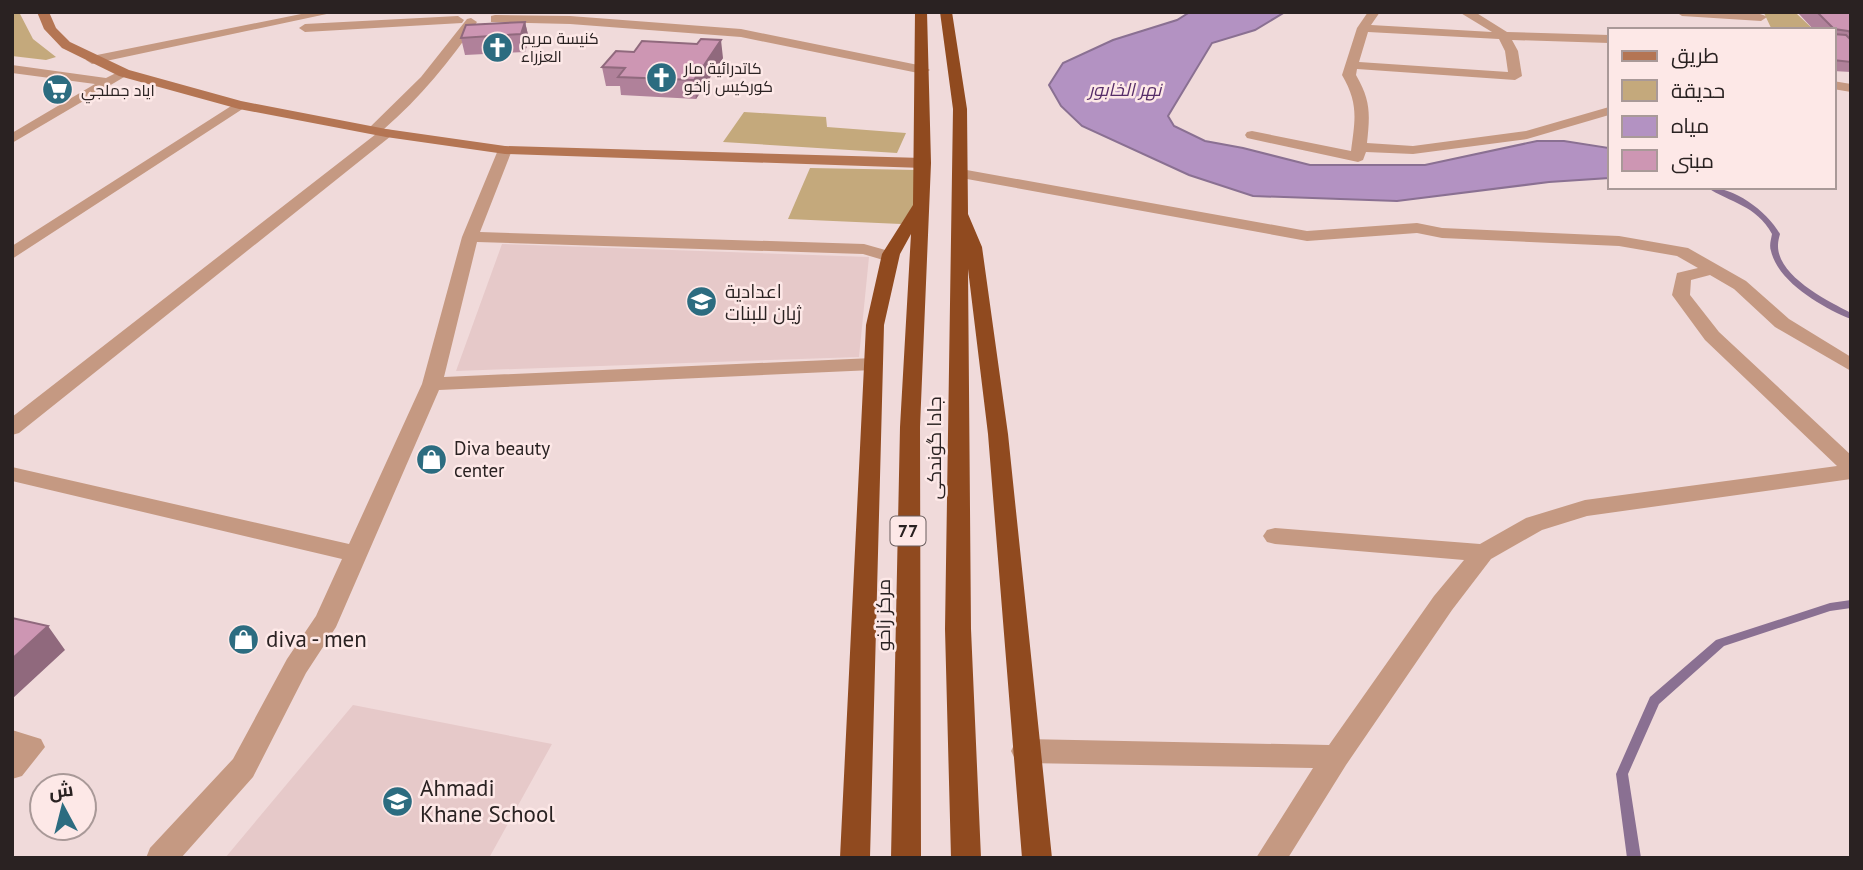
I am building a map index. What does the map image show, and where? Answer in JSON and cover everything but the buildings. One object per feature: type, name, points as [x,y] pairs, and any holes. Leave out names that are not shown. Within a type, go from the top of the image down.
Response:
[{"type":"highway","name":"77","points":[[921,12],[921,204]]},
{"type":"highway","name":"جادا گوندکی","points":[[946,12],[960,109],[957,629],[966,858]]},
{"type":"highway","points":[[855,858],[875,325],[890,257],[921,204]]},
{"type":"highway","name":"مركز زاخو","points":[[906,858],[908,517],[921,204]]},
{"type":"highway","points":[[959,206],[974,247],[986,324],[1037,858]]},
{"type":"street","points":[[43,12],[50,29],[66,45],[92,60],[124,73],[239,105],[380,131],[505,150],[923,163]]},
{"type":"street","points":[[92,60],[330,12]]},
{"type":"street","points":[[1252,135],[1358,157],[1363,115],[1360,94],[1349,75],[1363,28],[1374,12]]},
{"type":"street","points":[[1352,65],[1516,76],[1512,47],[1505,35],[1465,12]]},
{"type":"street","points":[[1682,12],[1760,15]]},
{"type":"street","points":[[233,32],[500,15],[721,26],[923,71]]},
{"type":"street","points":[[12,428],[380,131],[445,57],[462,18]]},
{"type":"street","points":[[1363,28],[1422,33],[1608,39]]},
{"type":"street","points":[[12,69],[108,82]]},
{"type":"street","points":[[12,139],[124,73]]},
{"type":"street","points":[[12,254],[239,105]]},
{"type":"street","points":[[1360,147],[1413,150],[1527,135],[1608,111]]},
{"type":"street","points":[[161,858],[243,768],[296,666],[327,620],[432,384],[470,237],[505,150]]},
{"type":"street","points":[[961,174],[1307,236],[1417,228],[1442,233],[1619,241],[1682,252],[1740,285],[1782,323],[1851,365]]},
{"type":"street","points":[[470,237],[864,248],[890,257]]},
{"type":"street","points":[[1715,269],[1683,277],[1681,295],[1712,336],[1851,470]]},
{"type":"street","points":[[432,384],[873,364]]},
{"type":"street","points":[[1271,858],[1336,757],[1443,603],[1483,553],[1534,524],[1585,508],[1851,470]]},
{"type":"street","points":[[12,474],[358,554]]},
{"type":"street","points":[[1275,536],[1483,553]]},
{"type":"street","points":[[12,742],[31,747],[12,767]]},
{"type":"street","points":[[1025,751],[1336,757]]},
{"type":"shaded area","points":[[502,244],[869,257],[859,357],[456,371]]},
{"type":"shaded area","name":"Ahmadi Khane School","points":[[353,705],[552,744],[489,858],[225,858]]},
{"type":"green space","points":[[12,12],[19,12],[33,39],[56,57],[46,60],[12,56]]},
{"type":"green space","points":[[1764,13],[1797,14],[1812,28],[1771,28]]},
{"type":"green space","points":[[744,112],[826,117],[827,127],[906,133],[897,153],[723,142]]},
{"type":"green space","points":[[810,168],[917,170],[914,205],[901,224],[788,219]]},
{"type":"water","name":"نهر الخابور","points":[[1190,12],[1285,12],[1255,30],[1212,43],[1168,116],[1174,126],[1205,141],[1310,165],[1425,165],[1537,141],[1564,141],[1608,148],[1608,178],[1549,182],[1397,201],[1253,196],[1189,175],[1082,126],[1061,106],[1049,85],[1063,63],[1113,40],[1177,20]]},
{"type":"waterway","points":[[1713,189],[1747,204],[1764,217],[1776,234],[1774,249],[1786,272],[1805,290],[1851,317]]},
{"type":"waterway","points":[[1634,858],[1622,774],[1654,701],[1720,643],[1830,607],[1851,604]]},
{"type":"place","name":"كنيسة مريم العزراء","points":[[498,47]]},
{"type":"place","name":"كاتدرائية مار كوركيس زاخو","points":[[661,77]]},
{"type":"place","name":"اياد جملجي","points":[[58,90]]},
{"type":"place","name":"اعدادية ژیان للبنات","points":[[702,302]]},
{"type":"place","name":"Diva beauty center","points":[[431,459]]},
{"type":"place","name":"diva - men","points":[[243,639]]},
{"type":"place","name":"Ahmadi Khane School","points":[[397,801]]}]
